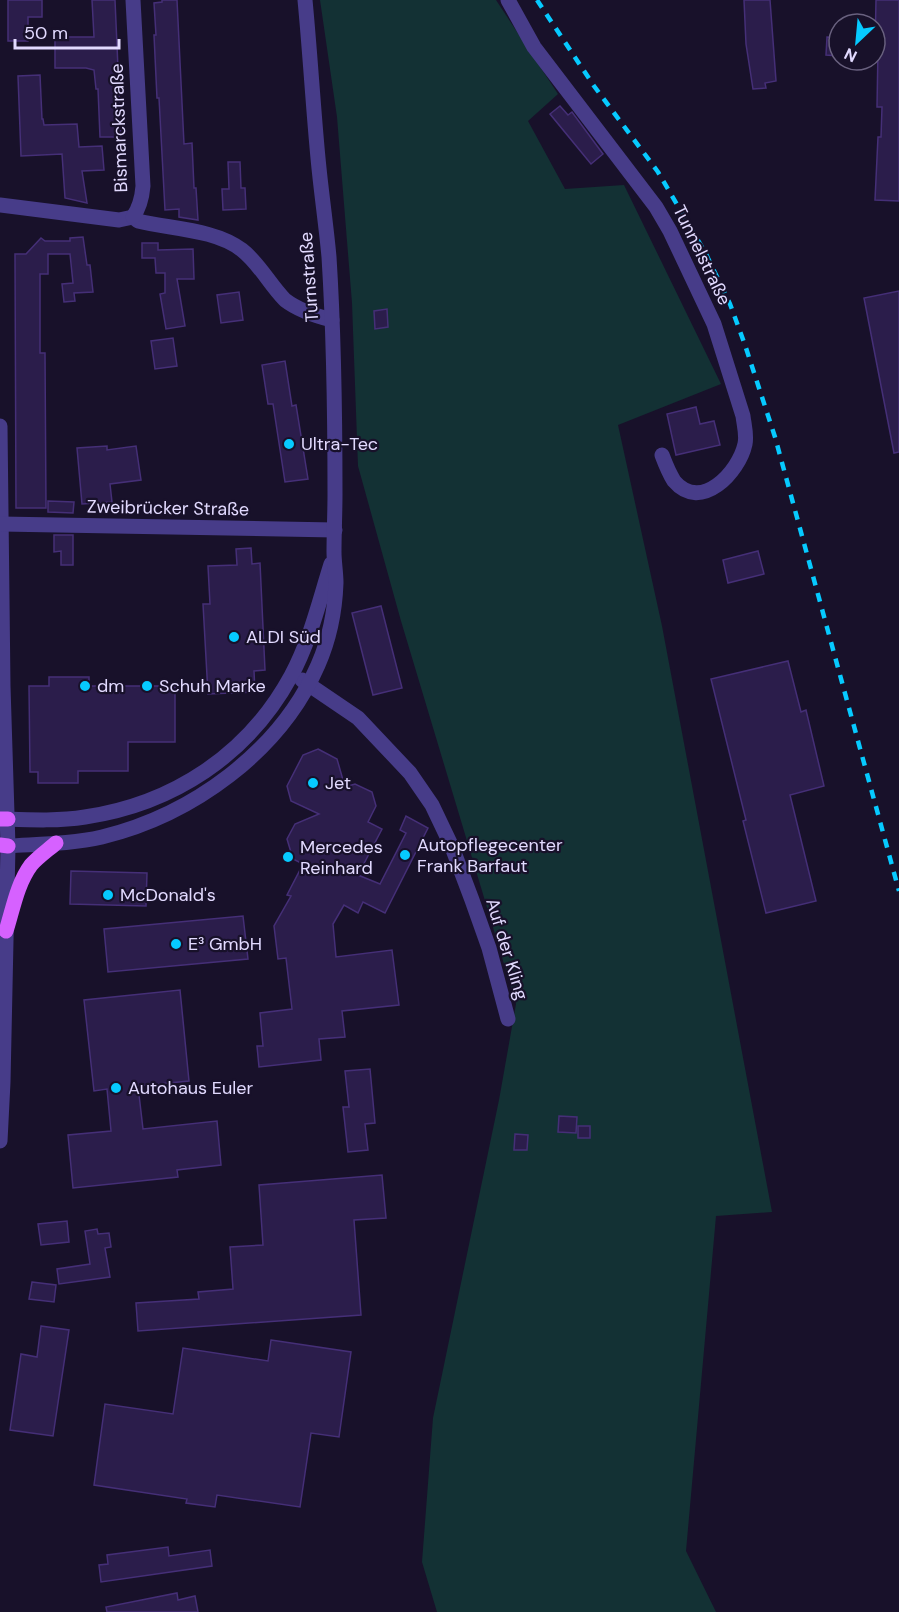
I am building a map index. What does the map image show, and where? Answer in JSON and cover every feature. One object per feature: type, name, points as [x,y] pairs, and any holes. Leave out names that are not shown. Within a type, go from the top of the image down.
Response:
[{"type":"main road","points":[[3,927],[28,872],[39,857],[56,843]]},
{"type":"street","name":"Bismarckstraße","points":[[133,0],[143,186],[139,209],[133,216]]},
{"type":"street","name":"Turnstraße","points":[[4,845],[56,843],[100,837],[128,829],[196,798],[256,753],[278,729],[309,684],[326,644],[336,583],[332,320],[305,0]]},
{"type":"street","name":"Tunnelstraße","points":[[508,0],[534,47],[656,207],[670,231],[714,324],[743,416],[746,431],[745,444],[722,483],[709,491],[694,492],[684,489],[675,482],[662,455]]},
{"type":"street","points":[[0,205],[119,220],[133,216],[138,221],[214,237],[234,245],[250,257],[291,305],[332,320]]},
{"type":"street","points":[[0,426],[5,751],[0,1141]]},
{"type":"street","name":"Zweibrücker Straße","points":[[1,524],[334,530]]},
{"type":"street","name":"Turnstraße","points":[[4,819],[84,818],[134,807],[178,788],[217,763],[243,740],[275,701],[292,674],[304,648],[334,552]]},
{"type":"street","name":"Auf der Kling","points":[[292,674],[358,718],[410,773],[432,805],[452,847],[472,900],[489,948],[508,1019]]},
{"type":"green space","points":[[320,0],[496,0],[558,94],[528,121],[565,189],[624,185],[721,384],[618,425],[662,626],[772,1212],[716,1216],[686,1551],[716,1612],[437,1612],[422,1562],[433,1418],[499,1100],[516,1004],[401,621],[358,466],[352,303],[337,117]]},
{"type":"building","points":[[8,0],[42,0],[42,17],[28,17],[28,41],[8,41]]},
{"type":"building","points":[[92,0],[115,0],[121,137],[100,137],[98,89],[96,89],[94,70],[55,68],[55,37],[94,37]]},
{"type":"building","points":[[162,0],[177,0],[184,144],[192,143],[198,220],[179,217],[179,209],[165,210],[154,35],[156,35],[154,3],[162,2]]},
{"type":"building","points":[[744,0],[770,0],[776,81],[765,83],[766,88],[753,89],[746,44]]},
{"type":"building","points":[[876,0],[899,0],[899,201],[875,200],[882,107],[877,107],[878,72],[887,72],[887,12],[876,12]]},
{"type":"building","points":[[40,75],[44,125],[77,124],[79,147],[102,146],[104,170],[82,171],[87,203],[65,198],[62,154],[21,156],[18,76]]},
{"type":"building","points":[[560,106],[568,115],[572,112],[603,154],[591,164],[550,114]]},
{"type":"building","points":[[228,162],[240,162],[241,188],[245,188],[246,209],[223,210],[222,189],[229,189]]},
{"type":"building","points":[[83,237],[87,265],[90,265],[93,292],[74,293],[75,301],[64,302],[62,284],[73,283],[70,254],[48,254],[48,274],[40,274],[40,353],[45,353],[46,508],[16,508],[15,254],[26,254],[41,238],[45,241],[70,241],[70,238]]},
{"type":"building","points":[[142,243],[158,243],[158,250],[193,249],[194,279],[177,279],[185,326],[166,329],[160,294],[165,293],[165,273],[156,273],[155,258],[142,258]]},
{"type":"building","points":[[899,291],[899,452],[894,453],[864,298]]},
{"type":"building","points":[[239,292],[243,320],[221,323],[217,295]]},
{"type":"building","points":[[387,309],[388,327],[375,329],[374,311]]},
{"type":"building","points":[[173,338],[177,366],[155,369],[151,341]]},
{"type":"building","points":[[285,361],[292,406],[296,405],[308,479],[285,482],[273,404],[268,404],[262,365]]},
{"type":"building","points":[[696,407],[700,424],[714,421],[720,445],[676,455],[667,414]]},
{"type":"building","points":[[107,446],[107,450],[136,446],[141,480],[110,484],[112,502],[82,504],[77,448]]},
{"type":"building","points":[[48,501],[74,502],[73,513],[48,512]]},
{"type":"building","points":[[54,535],[73,535],[73,565],[61,565],[61,551],[54,552]]},
{"type":"building","name":"ALDI Süd","points":[[251,548],[252,564],[260,563],[265,670],[254,671],[255,692],[208,694],[203,604],[210,604],[208,566],[237,565],[236,549]]},
{"type":"building","points":[[758,551],[764,574],[728,583],[723,560]]},
{"type":"building","points":[[381,606],[402,688],[373,695],[352,613]]},
{"type":"building","points":[[788,661],[801,712],[806,710],[824,786],[790,795],[816,901],[766,913],[743,821],[746,820],[711,679]]},
{"type":"building","points":[[49,677],[89,677],[89,686],[175,686],[175,742],[128,742],[128,771],[78,771],[78,783],[38,783],[38,772],[30,772],[29,686],[49,686]]},
{"type":"building","points":[[318,749],[337,759],[345,787],[355,784],[372,792],[376,806],[368,822],[382,829],[358,875],[380,884],[406,833],[400,830],[406,816],[428,828],[385,913],[363,902],[358,913],[344,905],[333,924],[336,957],[392,950],[399,1005],[342,1011],[345,1037],[319,1039],[321,1060],[259,1067],[257,1046],[263,1046],[260,1013],[292,1009],[286,958],[278,959],[274,926],[291,896],[287,895],[303,864],[293,859],[287,839],[295,824],[319,814],[291,801],[287,786],[303,755]]},
{"type":"building","name":"McDonald's","points":[[71,871],[147,873],[146,906],[70,904]]},
{"type":"building","name":"E³ GmbH","points":[[243,916],[248,959],[108,972],[104,929]]},
{"type":"building","name":"Autohaus Euler","points":[[180,990],[189,1081],[138,1086],[143,1129],[217,1121],[221,1165],[177,1170],[178,1177],[73,1188],[68,1135],[111,1131],[107,1089],[94,1091],[84,1000]]},
{"type":"building","points":[[370,1069],[375,1123],[365,1124],[368,1150],[348,1152],[343,1107],[349,1107],[345,1071]]},
{"type":"building","points":[[559,1116],[577,1117],[576,1133],[558,1132]]},
{"type":"building","points":[[578,1126],[590,1126],[590,1138],[578,1138]]},
{"type":"building","points":[[515,1134],[528,1135],[527,1150],[514,1150]]},
{"type":"building","points":[[382,1175],[386,1218],[354,1220],[361,1315],[138,1331],[136,1303],[199,1299],[198,1292],[233,1289],[230,1247],[263,1245],[259,1185]]},
{"type":"building","points":[[67,1221],[69,1242],[41,1245],[38,1224]]},
{"type":"building","points":[[97,1229],[98,1234],[109,1233],[111,1247],[105,1248],[110,1277],[59,1284],[57,1269],[90,1264],[85,1231]]},
{"type":"building","points":[[32,1282],[56,1285],[54,1302],[29,1299]]},
{"type":"building","points":[[41,1326],[69,1330],[53,1436],[10,1430],[21,1354],[37,1357]]},
{"type":"building","points":[[271,1340],[351,1352],[339,1437],[311,1433],[300,1507],[217,1495],[215,1507],[186,1503],[187,1499],[94,1485],[105,1404],[173,1414],[183,1348],[268,1361]]},
{"type":"building","points":[[168,1547],[169,1556],[210,1550],[212,1566],[101,1582],[99,1565],[108,1564],[107,1555]]},
{"type":"building","points":[[177,1593],[178,1600],[195,1596],[198,1612],[107,1612],[106,1607]]},
{"type":"railway","points":[[537,0],[594,86],[658,172],[706,254],[730,304],[775,437],[899,891]]},
{"type":"place","name":"Ultra-Tec","points":[[289,444]]},
{"type":"place","name":"ALDI Süd","points":[[234,637]]},
{"type":"place","name":"dm","points":[[85,686]]},
{"type":"place","name":"Schuh Marke","points":[[147,686]]},
{"type":"place","name":"Jet","points":[[313,783]]},
{"type":"place","name":"Autopflegecenter Frank Barfaut","points":[[405,855]]},
{"type":"place","name":"Mercedes Reinhard","points":[[288,857]]},
{"type":"place","name":"McDonald's","points":[[108,895]]},
{"type":"place","name":"E³ GmbH","points":[[176,944]]},
{"type":"place","name":"Autohaus Euler","points":[[116,1088]]}]
